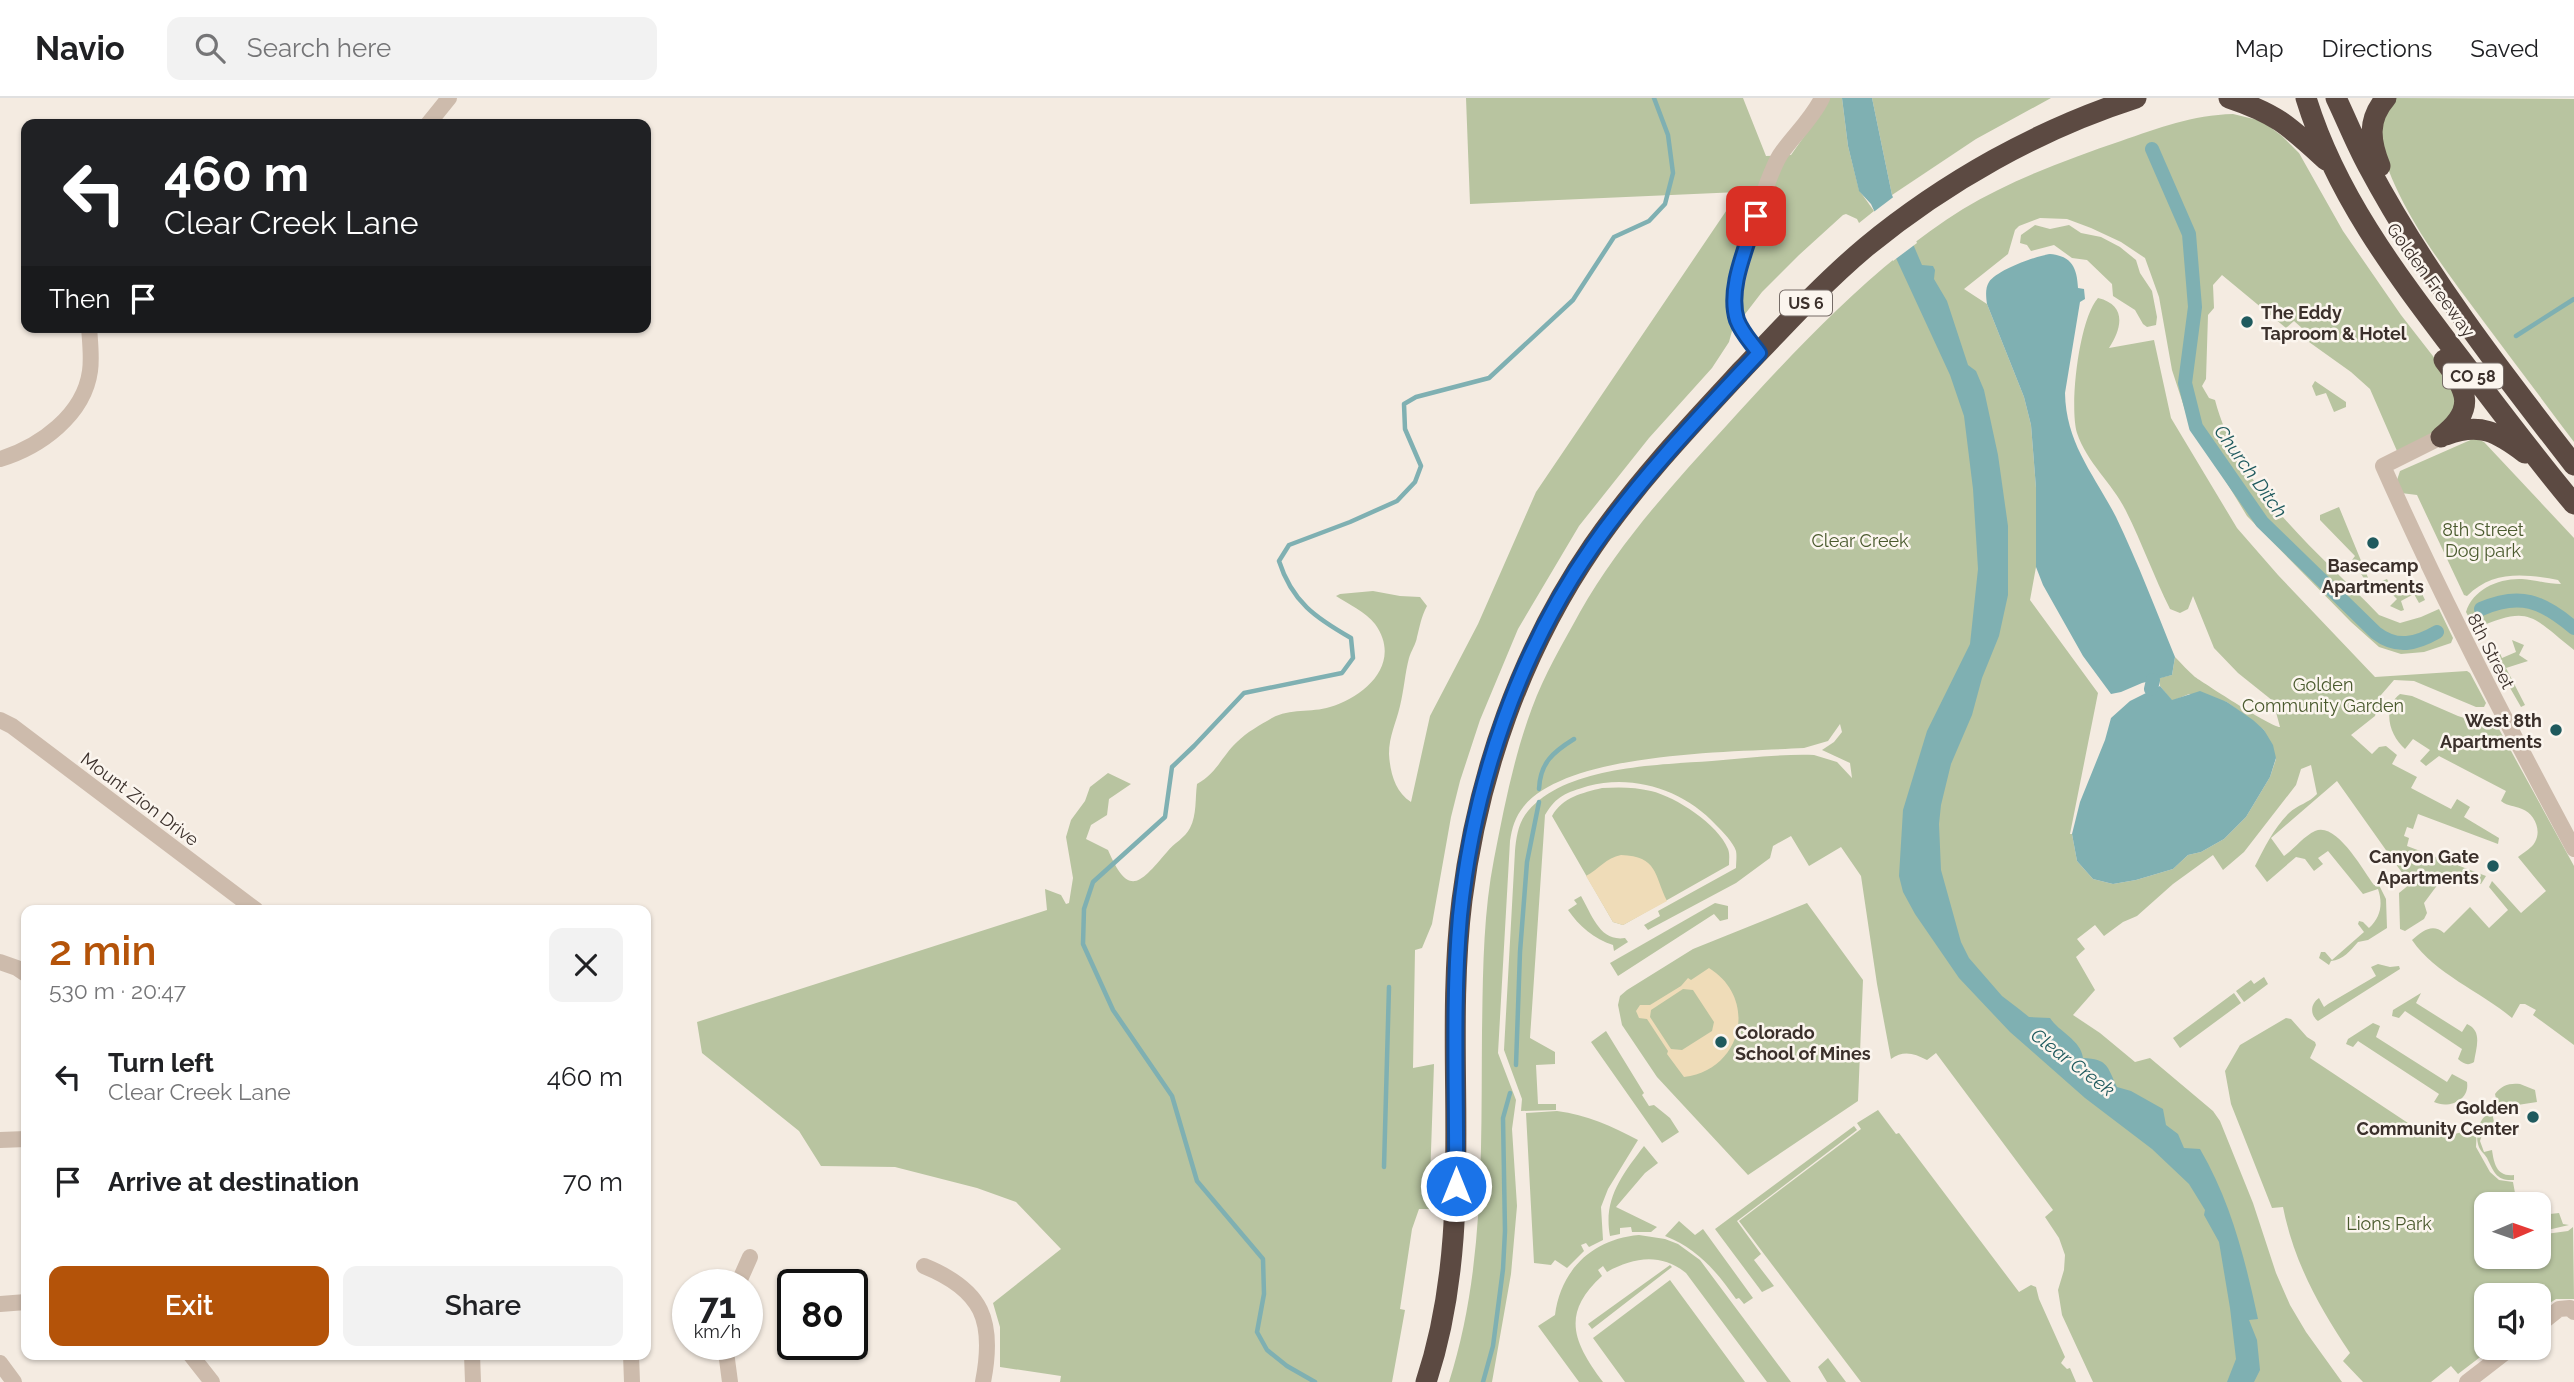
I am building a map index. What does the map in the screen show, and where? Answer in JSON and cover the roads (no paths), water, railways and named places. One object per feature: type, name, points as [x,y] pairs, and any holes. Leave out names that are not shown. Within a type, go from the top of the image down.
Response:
[{"type":"highway","name":"US 6","points":[[1426,1382],[1441,1328],[1453,1255],[1456,1200],[1457,973],[1460,916],[1473,831],[1492,757],[1507,714],[1562,596],[1591,549],[1656,465],[1759,353],[1856,256],[1900,220],[1945,190],[2048,134],[2136,98]]},
{"type":"highway","points":[[2229,98],[2281,120],[2331,164]]},
{"type":"highway","name":"Golden Freeway","points":[[2306,98],[2331,164],[2358,215],[2399,278],[2574,505]]},
{"type":"highway","name":"Golden Freeway","points":[[2336,98],[2366,163],[2409,236],[2482,345],[2574,465]]},
{"type":"highway","points":[[2386,98],[2372,121],[2373,148],[2409,236]]},
{"type":"highway","points":[[2399,278],[2416,324],[2457,376],[2464,390],[2465,405],[2462,416],[2452,429],[2441,437]]},
{"type":"highway","points":[[2441,437],[2471,428],[2486,430],[2515,445],[2548,473]]},
{"type":"street","points":[[432,119],[449,98]]},
{"type":"street","points":[[1759,353],[1744,334],[1738,321],[1735,308],[1736,285],[1756,216],[1779,158],[1822,98]]},
{"type":"street","points":[[0,459],[38,442],[76,406],[86,387],[90,371],[89,333]]},
{"type":"street","name":"8th Street","points":[[2441,437],[2383,466],[2462,638],[2574,849]]},
{"type":"street","name":"Mount Zion Drive","points":[[0,720],[12,726],[249,905]]},
{"type":"street","points":[[0,962],[21,971]]},
{"type":"street","points":[[0,1140],[21,1139]]},
{"type":"street","points":[[745,1269],[750,1257]]},
{"type":"street","points":[[924,1266],[957,1281],[976,1301],[986,1325],[989,1353],[983,1382]]},
{"type":"street","points":[[0,1304],[21,1302]]},
{"type":"street","points":[[2551,1319],[2567,1310]]},
{"type":"street","points":[[195,1360],[212,1382]]},
{"type":"street","points":[[472,1360],[473,1382]]},
{"type":"street","points":[[631,1360],[632,1382]]},
{"type":"street","points":[[727,1360],[730,1382]]},
{"type":"street","points":[[2467,1382],[2495,1360]]},
{"type":"street","points":[[0,1363],[14,1382]]},
{"type":"water","name":"Clear Creek","points":[[1842,98],[1872,98],[1892,195],[1922,265],[1933,266],[1935,270],[1934,279],[1947,301],[1968,365],[1976,371],[1984,390],[1998,455],[2008,526],[2008,595],[1999,636],[1982,678],[1972,715],[1951,764],[1939,824],[1941,870],[1961,942],[1969,958],[2002,996],[2029,1017],[2050,1018],[2074,1041],[2083,1058],[2097,1060],[2106,1065],[2117,1087],[2131,1091],[2163,1109],[2166,1125],[2178,1134],[2184,1148],[2200,1149],[2229,1210],[2253,1297],[2258,1319],[2249,1320],[2257,1340],[2260,1370],[2254,1382],[2227,1382],[2236,1359],[2219,1242],[2204,1215],[2205,1210],[2189,1184],[2152,1149],[2085,1098],[2010,1032],[1959,978],[1903,892],[1899,876],[1903,810],[1927,731],[1970,644],[1978,569],[1973,489],[1964,416],[1950,375],[1871,204],[1859,191],[1848,146]]},
{"type":"water","points":[[2050,254],[2064,257],[2072,264],[2078,288],[2084,289],[2085,299],[2080,302],[2065,393],[2070,428],[2124,534],[2175,657],[2172,675],[2111,694],[2083,656],[2043,585],[2036,567],[2036,488],[2031,425],[2024,397],[1987,304],[1987,287],[1993,277],[2017,264]]},
{"type":"water","points":[[2160,686],[2172,700],[2200,691],[2227,702],[2253,720],[2264,730],[2273,745],[2276,758],[2270,777],[2246,817],[2224,839],[2201,852],[2188,855],[2173,869],[2113,884],[2093,879],[2077,861],[2072,834],[2080,802],[2111,718],[2130,701]]},
{"type":"waterway","points":[[1315,1382],[1287,1366],[1267,1350],[1257,1332],[1264,1294],[1263,1259],[1197,1181],[1172,1096],[1113,1010],[1083,944],[1084,909],[1093,882],[1165,817],[1172,767],[1244,693],[1342,673],[1353,658],[1351,638],[1316,616],[1298,598],[1279,561],[1289,545],[1397,501],[1415,482],[1421,466],[1405,429],[1404,404],[1416,397],[1489,378],[1573,300],[1614,237],[1649,221],[1665,204],[1673,173],[1668,135],[1654,98]]},
{"type":"waterway","name":"Church Ditch","points":[[2152,149],[2189,234],[2195,307],[2185,383],[2196,427],[2262,522],[2376,633],[2391,641],[2407,643],[2437,632]]},
{"type":"waterway","points":[[2516,336],[2574,299]]},
{"type":"waterway","name":"Church Ditch","points":[[2481,609],[2507,601],[2530,602],[2551,611],[2574,628]]},
{"type":"waterway","points":[[2151,689],[2153,680]]},
{"type":"waterway","points":[[1539,789],[1542,772],[1549,759],[1574,739]]},
{"type":"waterway","points":[[1516,1065],[1520,952],[1527,862],[1539,802]]},
{"type":"waterway","points":[[1384,1167],[1389,987]]},
{"type":"waterway","points":[[1483,1382],[1493,1346],[1503,1269],[1503,1118],[1510,1093]]},
{"type":"place","name":"The Eddy Taproom & Hotel","points":[[2247,322]]},
{"type":"place","name":"Basecamp Apartments","points":[[2373,543]]},
{"type":"place","name":"West 8th Apartments","points":[[2556,730]]},
{"type":"place","name":"Canyon Gate Apartments","points":[[2493,866]]},
{"type":"place","name":"Colorado School of Mines","points":[[1721,1042]]},
{"type":"place","name":"Golden Community Center","points":[[2533,1117]]},
{"type":"park label","name":"8th Street Dog park","points":[[2483,539]]},
{"type":"park label","name":"Golden Community Garden","points":[[2323,694]]},
{"type":"park label","name":"Lions Park","points":[[2389,1223]]}]
